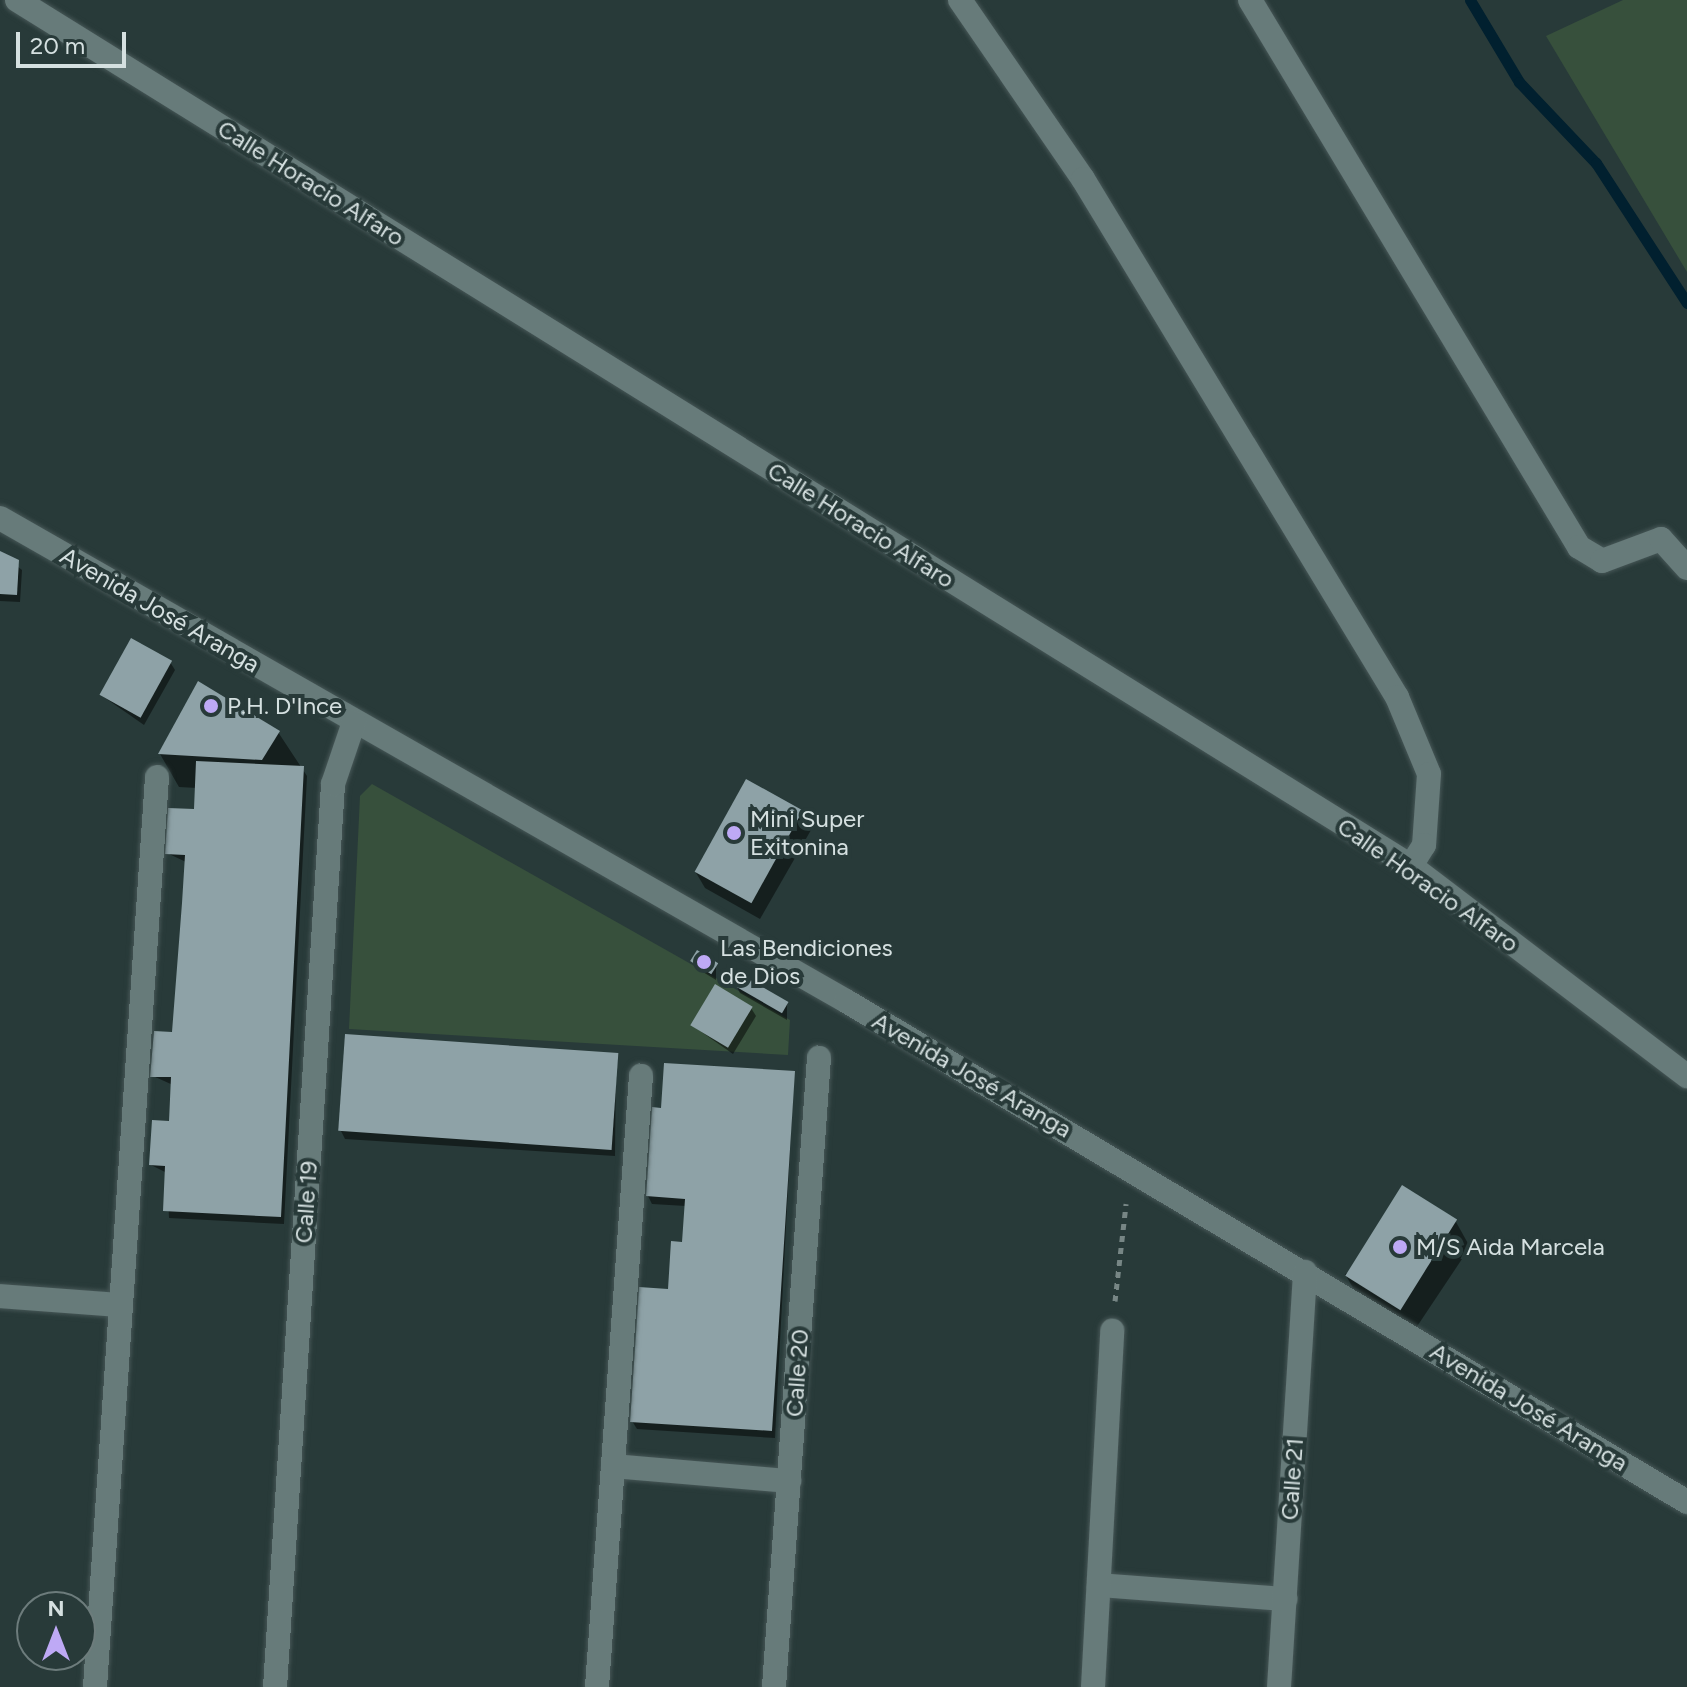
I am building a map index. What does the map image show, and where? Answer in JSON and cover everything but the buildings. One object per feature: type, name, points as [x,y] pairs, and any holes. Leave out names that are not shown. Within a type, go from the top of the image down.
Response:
[{"type":"street","name":"Calle Horacio Alfaro","points":[[17,0],[1411,866],[1687,1076]]},
{"type":"street","points":[[960,0],[1083,179],[1397,697],[1429,774],[1424,845],[1411,866]]},
{"type":"street","points":[[1250,0],[1579,547],[1602,561],[1661,539],[1687,568]]},
{"type":"street","name":"Avenida José Aranga","points":[[0,518],[1141,1174],[1687,1502]]},
{"type":"street","name":"Calle 19","points":[[275,1687],[333,784],[354,722]]},
{"type":"street","points":[[95,1687],[157,777]]},
{"type":"street","name":"Calle 20","points":[[774,1687],[819,1058]]},
{"type":"street","points":[[597,1687],[641,1076]]},
{"type":"street","name":"Calle 21","points":[[1279,1687],[1305,1272]]},
{"type":"street","points":[[0,1296],[121,1305]]},
{"type":"street","points":[[1093,1687],[1112,1331]]},
{"type":"street","points":[[613,1466],[789,1481]]},
{"type":"street","points":[[1099,1585],[1285,1599]]},
{"type":"path","points":[[1112,1331],[1125,1206],[1141,1174]]},
{"type":"green space","points":[[1623,0],[1687,0],[1687,272],[1546,36]]},
{"type":"green space","points":[[372,784],[790,1020],[788,1055],[349,1029],[360,796]]},
{"type":"waterway","points":[[1470,0],[1519,82],[1596,163],[1687,303]]},
{"type":"place","name":"P.H. D'Ince","points":[[211,706]]},
{"type":"place","name":"Mini Super Exitonina","points":[[734,833]]},
{"type":"place","name":"Las Bendiciones de Dios","points":[[704,962]]},
{"type":"place","name":"M/S Aida Marcela","points":[[1400,1247]]}]
